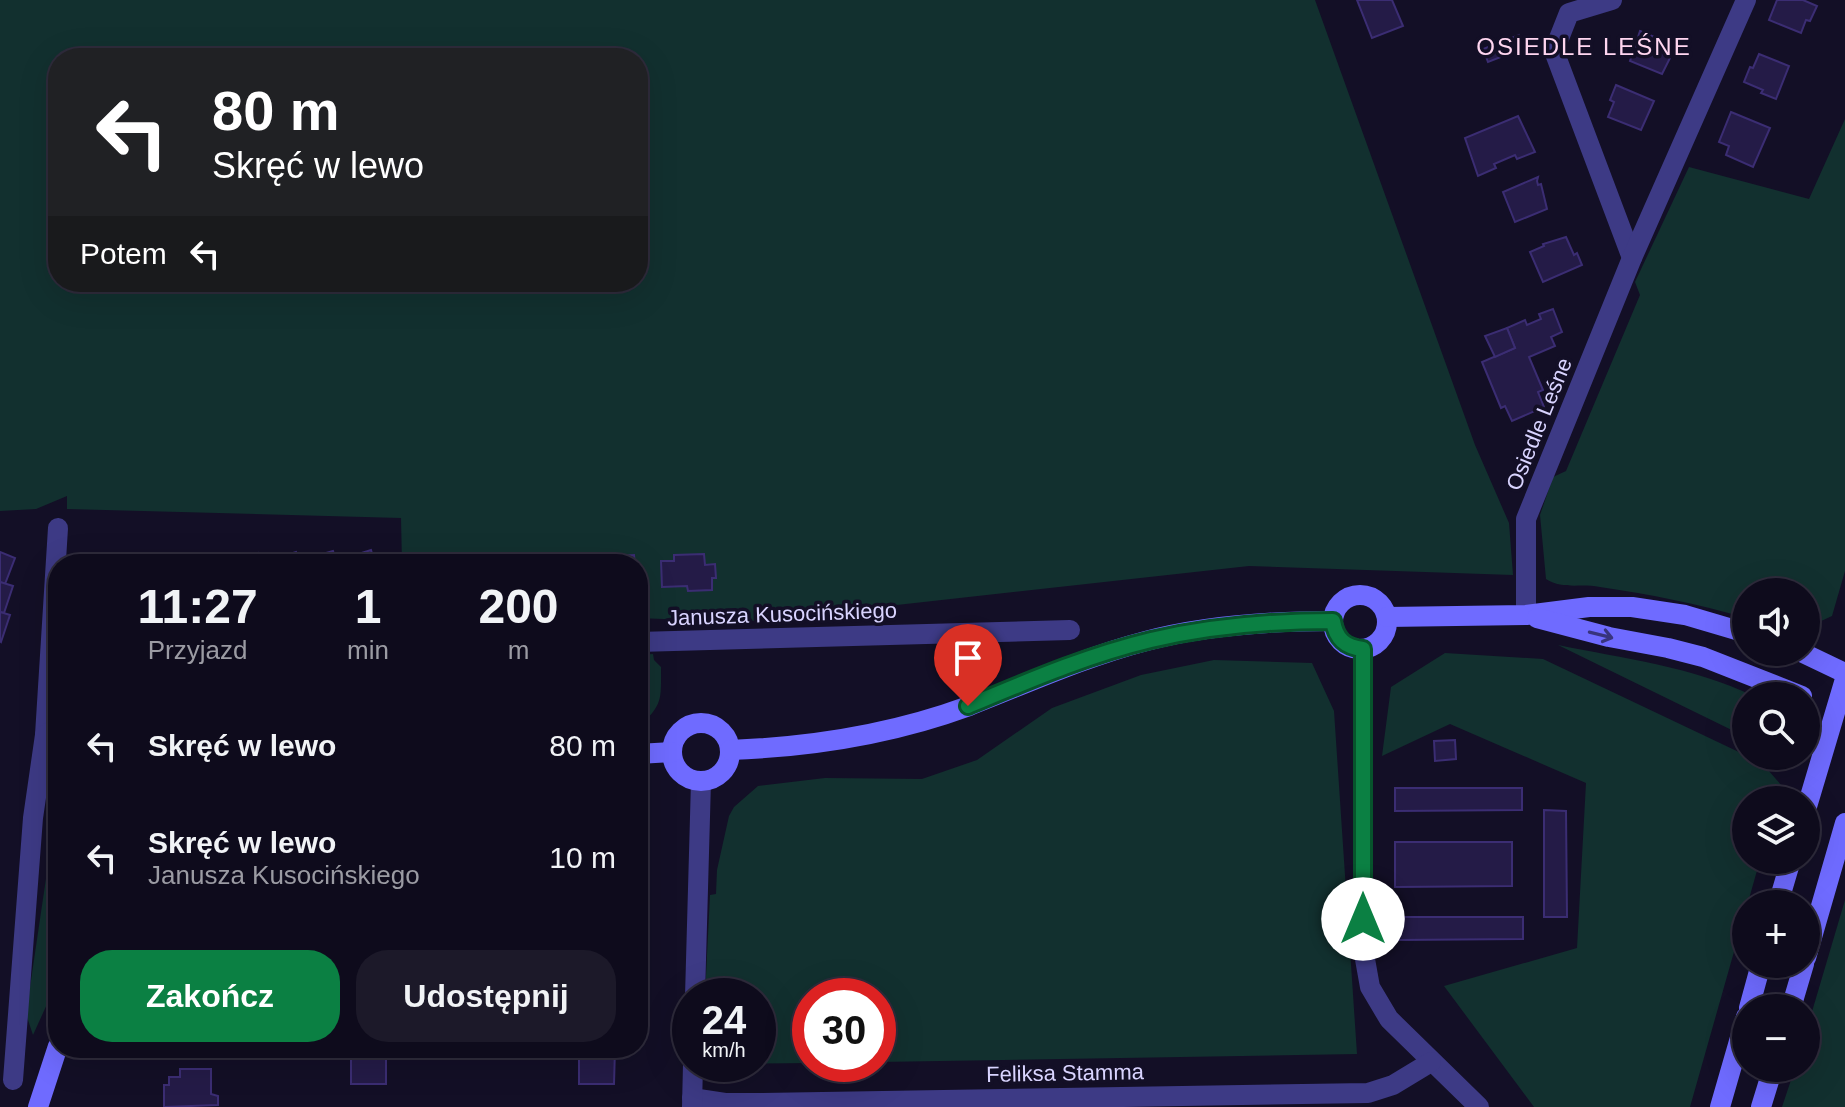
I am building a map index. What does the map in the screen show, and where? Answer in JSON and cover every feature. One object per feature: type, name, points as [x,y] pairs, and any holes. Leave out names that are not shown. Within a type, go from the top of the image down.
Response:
[{"type":"street","points":[[1612,0],[1569,13],[1554,51],[1632,258]]},
{"type":"street","name":"Osiedle Leśne","points":[[1526,615],[1526,519],[1632,258],[1746,0]]},
{"type":"street","points":[[57,554],[58,528]]},
{"type":"street","points":[[1364,595],[1374,598],[1383,606],[1387,617],[1387,628],[1382,638],[1373,646],[1363,649],[1351,648],[1341,641],[1333,621],[1343,601],[1364,595]]},
{"type":"street","points":[[1387,617],[1526,615],[1589,607],[1632,607],[1685,615],[1732,629]]},
{"type":"street","points":[[1526,615],[1703,657],[1766,682]]},
{"type":"street","points":[[730,750],[826,742],[885,731],[968,706],[1089,658],[1149,640],[1227,627],[1333,621]]},
{"type":"street","name":"Janusza Kusocińskiego","points":[[648,642],[1070,630]]},
{"type":"street","points":[[1363,649],[1363,948],[1370,987],[1389,1019],[1479,1107]]},
{"type":"street","points":[[1815,786],[1840,715],[1845,676],[1820,662]]},
{"type":"street","points":[[1820,705],[1840,715]]},
{"type":"street","points":[[702,723],[718,729],[730,750],[725,769],[718,776],[701,781],[683,775],[673,761],[672,752],[678,735],[693,724],[702,723]]},
{"type":"street","points":[[13,1080],[33,818],[48,749]]},
{"type":"street","points":[[648,753],[672,752]]},
{"type":"street","points":[[696,978],[701,781]]},
{"type":"street","points":[[1820,909],[1845,823]]},
{"type":"street","points":[[38,1107],[54,1058]]},
{"type":"street","name":"Feliksa Stamma","points":[[692,1103],[1368,1093],[1393,1085],[1431,1062]]},
{"type":"street","points":[[1720,1107],[1732,1065]]},
{"type":"street","points":[[692,1103],[693,1082]]},
{"type":"street","points":[[1761,1107],[1769,1082]]},
{"type":"green space","points":[[0,0],[1315,0],[1475,445],[1509,523],[1513,575],[1249,566],[689,628],[688,620],[648,618],[648,554],[402,554],[401,518],[67,509],[67,496],[36,509],[0,511]]},
{"type":"green space","points":[[1845,119],[1845,571],[1832,616],[1820,622],[1820,578],[1732,578],[1732,614],[1656,596],[1565,585],[1546,579],[1540,515],[1553,477],[1566,471],[1640,295],[1635,282],[1689,167],[1809,199]]},
{"type":"green space","points":[[1558,645],[1632,659],[1732,686],[1732,730]]},
{"type":"green space","points":[[1445,653],[1543,659],[1732,749],[1732,770],[1768,770],[1782,786],[1732,786],[1732,874],[1756,874],[1751,890],[1732,890],[1732,959],[1690,1107],[1534,1107],[1444,986],[1577,948],[1586,783],[1450,724],[1382,756],[1391,687]]},
{"type":"green space","points":[[648,654],[653,654],[661,667],[659,701],[648,717]]},
{"type":"green space","points":[[1214,660],[1312,663],[1334,711],[1357,1054],[896,1062],[896,978],[792,978],[792,1063],[776,1064],[776,978],[706,978],[710,895],[716,894],[717,870],[729,816],[734,807],[758,786],[825,778],[922,779],[977,760],[1052,708],[1141,675]]},
{"type":"green space","points":[[48,865],[48,1002],[33,1035],[26,1014]]},
{"type":"green space","points":[[1845,900],[1845,1107],[1782,1107],[1790,1082],[1820,1082],[1820,994],[1817,994]]},
{"type":"building","points":[[1357,0],[1392,0],[1403,26],[1372,38]]},
{"type":"building","points":[[1777,0],[1803,0],[1817,6],[1801,33],[1769,20]]},
{"type":"building","points":[[1640,31],[1676,46],[1662,74],[1630,61]]},
{"type":"building","points":[[1519,35],[1524,48],[1488,62],[1483,49]]},
{"type":"building","points":[[1759,54],[1789,66],[1776,99],[1744,82]]},
{"type":"building","points":[[1616,85],[1654,101],[1641,130],[1608,117]]},
{"type":"building","points":[[1731,112],[1770,128],[1753,167],[1726,155],[1729,146],[1719,142]]},
{"type":"building","points":[[1518,116],[1535,152],[1517,159],[1515,155],[1494,164],[1496,168],[1478,176],[1465,138]]},
{"type":"building","points":[[1538,177],[1547,209],[1515,222],[1503,192]]},
{"type":"building","points":[[1566,237],[1582,265],[1543,282],[1530,252]]},
{"type":"building","points":[[1553,309],[1562,332],[1551,337],[1555,346],[1529,357],[1543,390],[1538,392],[1544,407],[1512,421],[1505,406],[1501,408],[1482,362],[1515,348],[1507,328],[1525,320],[1527,325],[1541,319],[1539,314]]},
{"type":"building","points":[[1507,328],[1515,348],[1495,357],[1485,336]]},
{"type":"building","points":[[0,552],[15,558],[5,584],[0,582]]},
{"type":"building","points":[[704,554],[705,565],[715,564],[716,578],[712,578],[712,590],[688,591],[687,586],[662,587],[661,561],[674,561],[674,555]]},
{"type":"building","points":[[0,582],[13,586],[4,613],[0,612]]},
{"type":"building","points":[[0,612],[10,615],[1,642],[0,641]]},
{"type":"building","points":[[1455,740],[1456,759],[1435,761],[1434,741]]},
{"type":"building","points":[[1395,788],[1522,788],[1522,810],[1395,811]]},
{"type":"building","points":[[1544,810],[1566,811],[1567,917],[1544,917]]},
{"type":"building","points":[[1395,842],[1512,842],[1512,886],[1395,887]]},
{"type":"building","points":[[1395,917],[1523,917],[1523,939],[1396,940]]},
{"type":"building","points":[[351,1058],[386,1058],[386,1084],[351,1084]]},
{"type":"building","points":[[579,1058],[615,1058],[614,1084],[579,1084]]},
{"type":"building","points":[[180,1069],[211,1069],[211,1094],[218,1096],[218,1105],[164,1107],[164,1085],[169,1085],[169,1077],[180,1077]]},
{"type":"district","name":"OSIEDLE LEŚNE","points":[[1584,46]]},
{"type":"route","points":[[968,706],[1081,661],[1149,640],[1227,627],[1333,621],[1341,641],[1351,648],[1363,649],[1363,919]]}]
